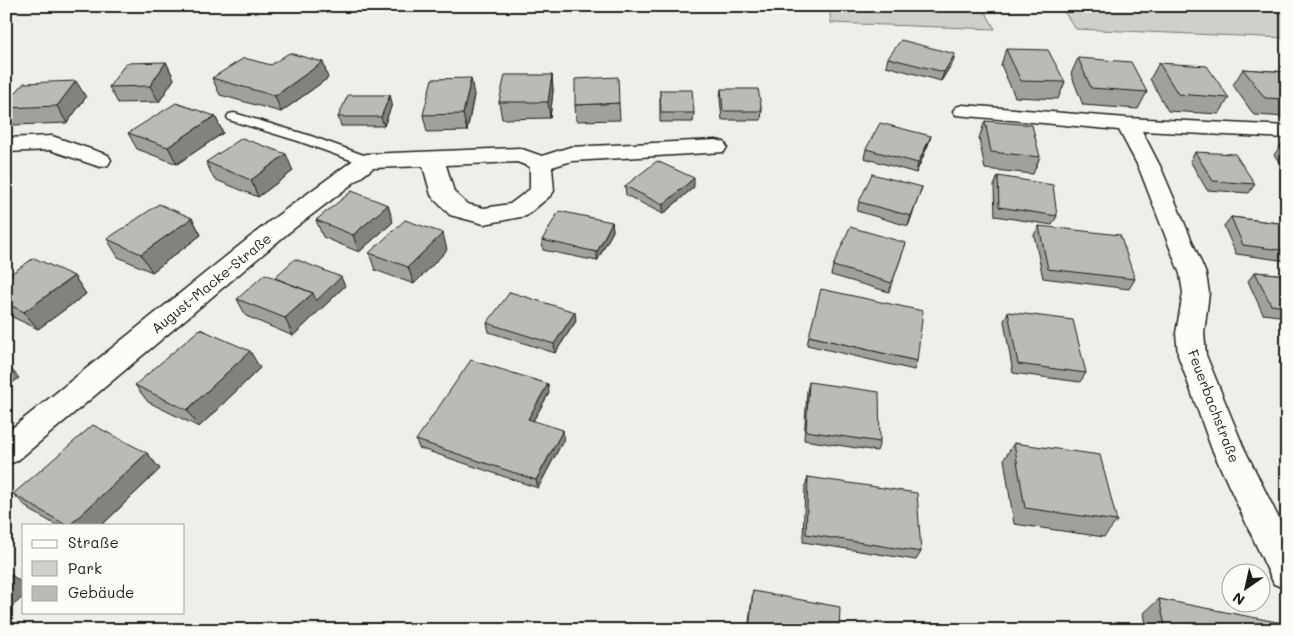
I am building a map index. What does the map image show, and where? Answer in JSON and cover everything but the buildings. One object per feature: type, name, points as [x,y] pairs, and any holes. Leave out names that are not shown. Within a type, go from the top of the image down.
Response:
[{"type":"street","points":[[963,110],[1127,124],[1287,132]]},
{"type":"street","name":"Feuerbachstraße","points":[[1127,124],[1150,168],[1193,274],[1196,293],[1190,333],[1192,355],[1228,447],[1287,572]]},
{"type":"street","points":[[6,145],[52,143],[100,160]]},
{"type":"street","points":[[367,161],[519,155],[542,162],[570,154],[716,147]]},
{"type":"street","points":[[434,159],[443,195],[459,210],[484,216],[516,211],[542,191],[542,162]]},
{"type":"street","name":"August-Macke-Straße","points":[[6,452],[279,227],[367,161]]},
{"type":"lane","points":[[234,117],[303,138],[367,161]]},
{"type":"green space","points":[[829,6],[982,6],[995,29],[831,23]]},
{"type":"green space","points":[[1060,6],[1280,6],[1287,12],[1287,38],[1076,29]]}]
